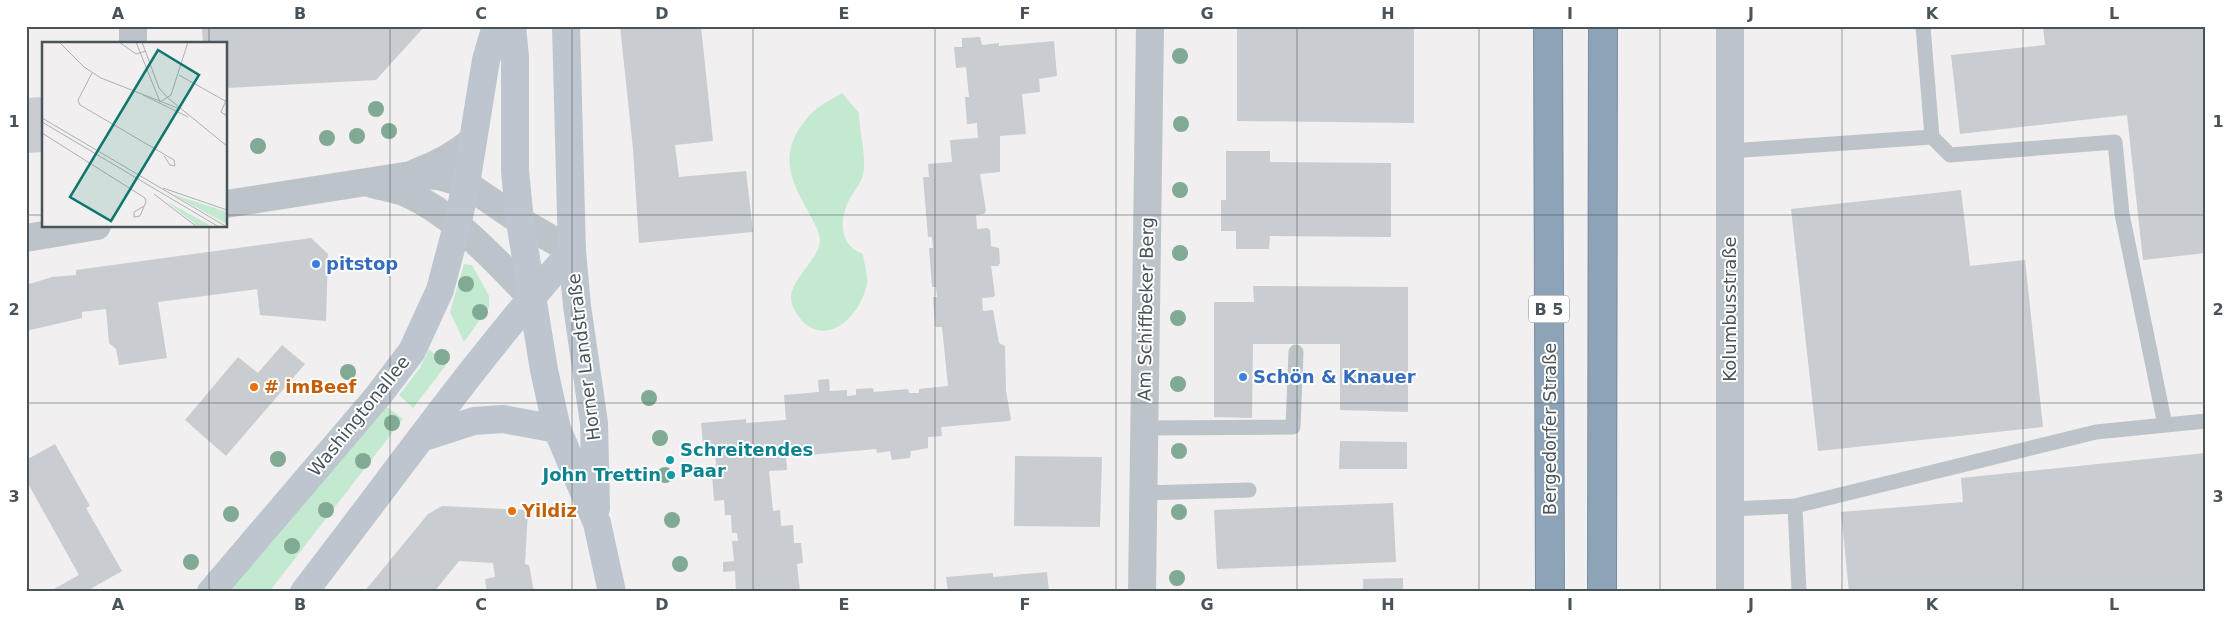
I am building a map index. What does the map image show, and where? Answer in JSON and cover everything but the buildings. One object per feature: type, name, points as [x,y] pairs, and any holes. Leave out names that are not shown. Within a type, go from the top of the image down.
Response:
[{"type":"highway","name":"Bergedorfer Straße","points":[[1548,26],[1550,592]]},
{"type":"highway","points":[[1602,592],[1603,26]]},
{"type":"main road","name":"Washingtonallee","points":[[211,592],[378,396],[412,351],[440,290],[457,226],[466,184],[486,60],[496,26]]},
{"type":"main road","name":"Horner Landstraße","points":[[512,26],[515,56],[515,171],[531,297],[557,429],[597,524],[612,592]]},
{"type":"main road","name":"Horner Landstraße","points":[[566,26],[572,251],[577,306],[594,423],[597,524]]},
{"type":"main road","points":[[304,592],[531,297],[572,251]]},
{"type":"main road","points":[[421,438],[474,421],[503,419],[557,429]]},
{"type":"street","points":[[133,26],[134,42]]},
{"type":"street","name":"Am Schiffbeker Berg","points":[[1142,592],[1150,26]]},
{"type":"street","name":"Kolumbusstraße","points":[[1730,26],[1730,592]]},
{"type":"street","points":[[411,175],[442,163],[461,151],[473,140]]},
{"type":"street","points":[[228,204],[363,181],[411,175],[439,176],[466,184],[520,220],[572,251]]},
{"type":"street","points":[[363,181],[405,193],[431,207],[457,226],[493,258],[531,297]]},
{"type":"street","points":[[26,238],[85,228]]},
{"type":"lane","points":[[1923,26],[1932,137],[1950,155],[2115,142],[2122,214],[2165,425]]},
{"type":"lane","points":[[1730,151],[1932,137]]},
{"type":"lane","points":[[1144,428],[1293,427],[1296,352]]},
{"type":"lane","points":[[1730,509],[1795,506],[2096,432],[2206,421]]},
{"type":"lane","points":[[1143,493],[1249,490]]},
{"type":"lane","points":[[1795,506],[1799,592]]},
{"type":"green space","points":[[842,93],[859,113],[864,160],[862,178],[850,199],[843,217],[844,233],[850,245],[863,254],[867,284],[855,311],[846,321],[836,328],[824,331],[813,329],[802,321],[793,307],[791,299],[796,283],[816,253],[820,237],[795,186],[790,164],[790,152],[799,129],[811,113]]},
{"type":"green space","points":[[464,264],[472,265],[489,296],[489,307],[464,342],[450,312]]},
{"type":"green space","points":[[429,349],[446,365],[413,408],[399,395],[420,368]]},
{"type":"green space","points":[[387,407],[403,419],[269,592],[227,592]]},
{"type":"place","name":"pitstop","points":[[316,264]]},
{"type":"place","name":"Schön & Knauer","points":[[1243,377]]},
{"type":"place","name":"# imBeef","points":[[254,387]]},
{"type":"place","name":"Schreitendes Paar","points":[[670,460]]},
{"type":"place","name":"John Trettin","points":[[671,475]]},
{"type":"place","name":"Yildiz","points":[[512,511]]}]
